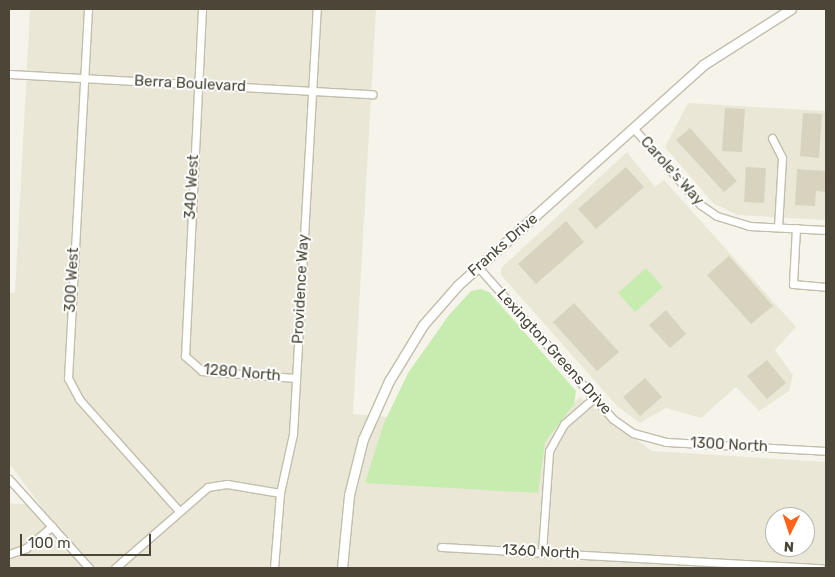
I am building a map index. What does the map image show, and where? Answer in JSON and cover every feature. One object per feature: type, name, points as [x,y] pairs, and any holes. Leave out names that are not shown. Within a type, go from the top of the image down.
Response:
[{"type":"street","name":"300 West","points":[[88,9],[68,378],[79,399],[179,511]]},
{"type":"street","name":"340 West","points":[[190,365],[184,346],[202,9]]},
{"type":"street","name":"Providence Way","points":[[274,568],[280,492],[293,434],[317,9]]},
{"type":"street","name":"Franks Drive","points":[[342,568],[351,485],[379,400],[424,325],[478,267],[635,130],[703,65],[791,9]]},
{"type":"street","name":"Berra Boulevard","points":[[9,74],[372,94]]},
{"type":"street","name":"Carole's Way","points":[[635,130],[709,211],[740,224],[826,230]]},
{"type":"street","points":[[772,138],[782,158],[778,227]]},
{"type":"street","points":[[796,228],[792,284],[826,287]]},
{"type":"street","name":"Lexington Greens Drive","points":[[478,267],[594,398],[633,433]]},
{"type":"street","name":"1280 North","points":[[190,365],[206,372],[296,378]]},
{"type":"street","points":[[542,552],[549,451],[564,424],[594,398]]},
{"type":"street","name":"1300 North","points":[[633,433],[666,442],[826,451]]},
{"type":"street","points":[[9,479],[89,568]]},
{"type":"street","points":[[115,568],[179,511],[217,484],[280,492]]},
{"type":"street","points":[[9,554],[26,548],[52,526]]},
{"type":"street","name":"1360 North","points":[[441,547],[745,566],[821,568]]},
{"type":"shaded area","points":[[30,9],[376,9],[353,414],[389,417],[536,493],[544,442],[563,412],[580,397],[652,451],[826,462],[826,568],[9,568],[9,503],[41,506],[9,463],[9,293],[15,293]]},
{"type":"shaded area","points":[[688,103],[826,111],[826,220],[737,215],[713,203],[665,147]]},
{"type":"shaded area","points":[[627,152],[655,187],[664,180],[796,327],[775,350],[793,375],[789,391],[759,411],[736,387],[701,418],[666,408],[640,423],[617,406],[501,275],[501,268]]},
{"type":"green space","points":[[646,268],[663,287],[635,312],[618,293]]},
{"type":"green space","points":[[481,289],[489,292],[576,391],[574,404],[545,442],[538,493],[365,483],[384,423],[408,373],[449,315],[471,291]]},
{"type":"building","points":[[725,108],[745,109],[742,152],[722,151]]},
{"type":"building","points":[[803,113],[822,114],[819,158],[800,156]]},
{"type":"building","points":[[690,128],[737,181],[724,192],[676,140]]},
{"type":"building","points":[[626,167],[644,187],[596,229],[578,209]]},
{"type":"building","points":[[746,167],[766,168],[764,203],[744,202]]},
{"type":"building","points":[[797,169],[826,171],[826,192],[816,191],[815,206],[795,205]]},
{"type":"building","points":[[566,221],[584,242],[536,284],[518,264]]},
{"type":"building","points":[[729,256],[773,306],[751,324],[707,275]]},
{"type":"building","points":[[574,303],[619,352],[597,371],[553,322]]},
{"type":"building","points":[[666,310],[686,334],[670,348],[649,325]]},
{"type":"building","points":[[767,360],[786,383],[767,399],[747,376]]},
{"type":"building","points":[[645,378],[662,397],[640,416],[623,397]]}]
